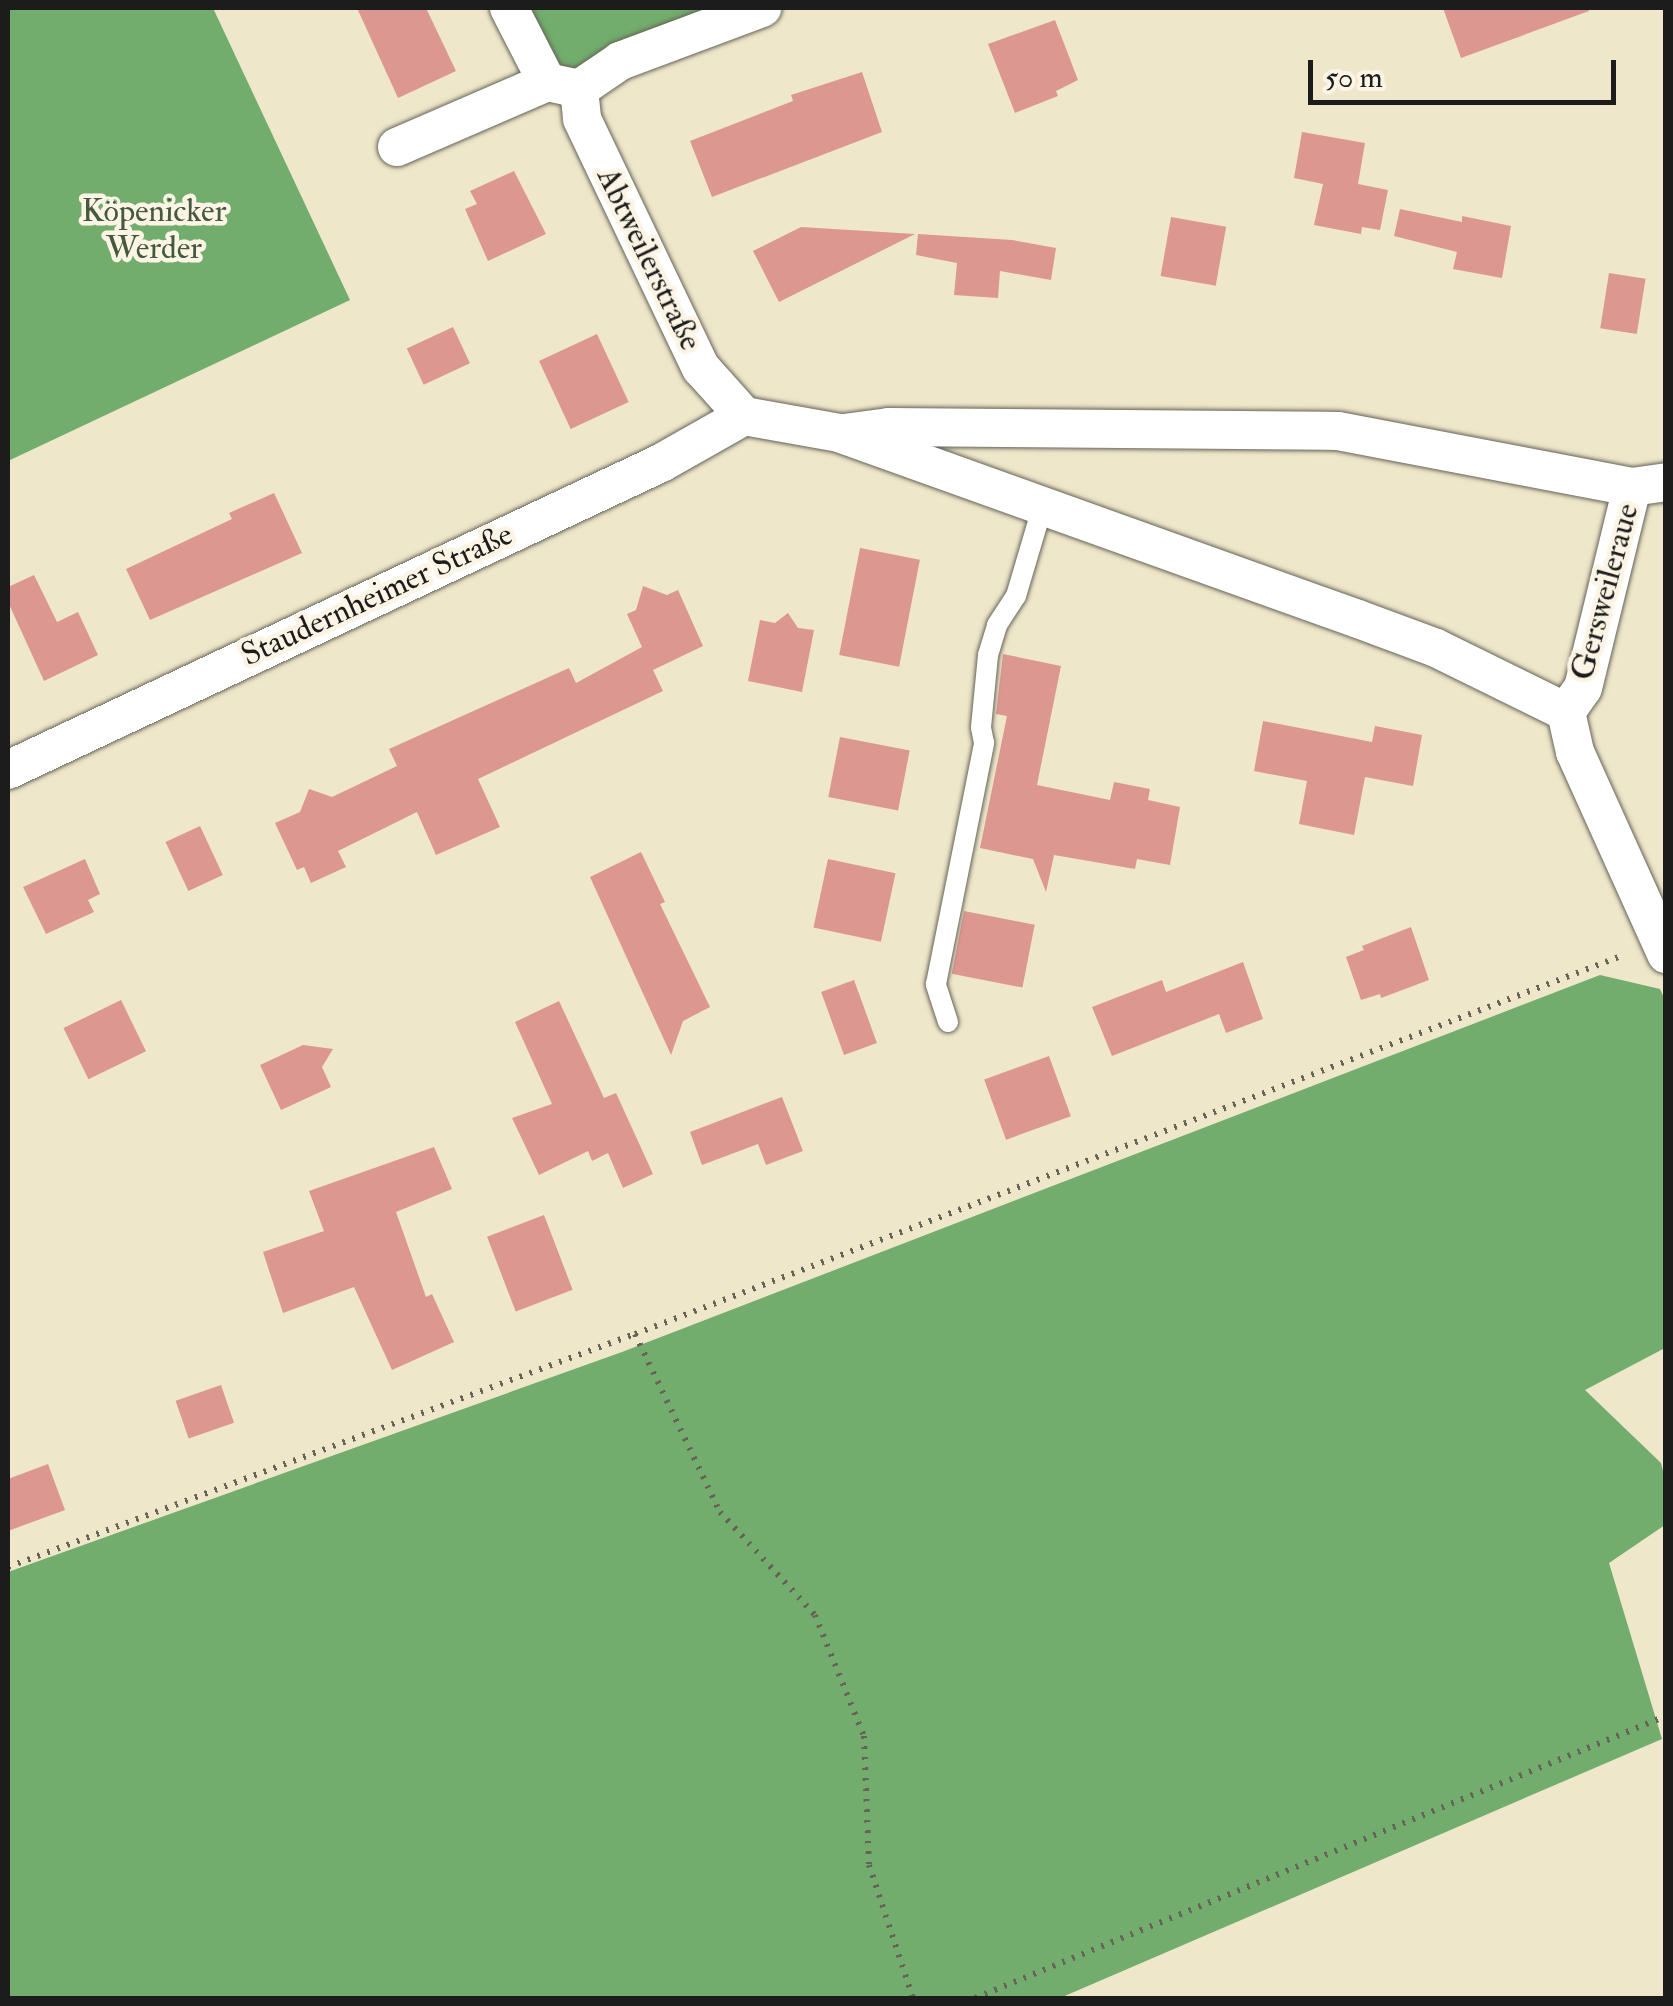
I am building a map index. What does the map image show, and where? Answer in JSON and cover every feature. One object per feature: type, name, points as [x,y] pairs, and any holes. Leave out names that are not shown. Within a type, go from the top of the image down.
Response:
[{"type":"street","name":"Abtweilerstraße","points":[[509,8],[582,118],[701,368],[744,416]]},
{"type":"street","points":[[397,146],[762,8]]},
{"type":"street","name":"Gersweileraue","points":[[744,416],[839,434],[1436,648],[1566,712],[1583,688],[1649,484],[1338,431],[889,427],[839,434]]},
{"type":"street","name":"Staudernheimer Straße","points":[[8,770],[628,479],[744,416]]},
{"type":"street","points":[[1566,712],[1576,752],[1663,948]]},
{"type":"lane","points":[[948,1022],[936,984],[984,743],[981,727],[988,655],[997,625],[1016,596],[1042,508]]},
{"type":"path","points":[[8,1567],[1663,948]]},
{"type":"path","points":[[635,1334],[720,1512],[815,1614],[864,1736],[869,1865],[913,1998]]},
{"type":"path","points":[[975,1998],[1666,1716]]},
{"type":"green space","name":"Köpenicker Werder","points":[[8,8],[213,8],[350,300],[8,461]]},
{"type":"green space","points":[[511,8],[761,8],[579,89]]},
{"type":"green space","points":[[1600,975],[1660,989],[1665,1000],[1665,1348],[1585,1390],[1661,1463],[1665,1479],[1665,1525],[1609,1563],[1662,1739],[1060,1998],[8,1998],[8,1572],[622,1352]]},
{"type":"building","points":[[357,8],[426,8],[456,71],[398,98]]},
{"type":"building","points":[[1443,8],[1588,8],[1589,11],[1461,58]]},
{"type":"building","points":[[1055,20],[1078,80],[1056,91],[1058,96],[1015,113],[988,44]]},
{"type":"building","points":[[862,72],[882,132],[712,197],[690,141],[793,101],[791,95]]},
{"type":"building","points":[[1302,132],[1365,143],[1358,184],[1388,190],[1380,230],[1362,227],[1361,234],[1314,225],[1323,184],[1294,178]]},
{"type":"building","points":[[514,171],[546,234],[488,261],[465,209],[477,204],[470,191]]},
{"type":"building","points":[[1400,209],[1462,222],[1462,216],[1511,226],[1502,278],[1453,269],[1457,252],[1394,236]]},
{"type":"building","points":[[1171,217],[1226,227],[1216,286],[1161,276]]},
{"type":"building","points":[[801,227],[915,234],[779,302],[753,251]]},
{"type":"building","points":[[918,234],[1012,240],[1056,248],[1051,280],[1000,271],[998,298],[954,295],[957,263],[916,255]]},
{"type":"building","points":[[1609,273],[1646,279],[1637,334],[1600,328]]},
{"type":"building","points":[[453,327],[470,363],[424,385],[407,349]]},
{"type":"building","points":[[597,334],[629,402],[571,429],[539,361]]},
{"type":"building","points":[[274,493],[302,553],[150,620],[126,569],[232,519],[229,513]]},
{"type":"building","points":[[860,548],[920,560],[899,667],[839,655]]},
{"type":"building","points":[[34,575],[57,622],[78,612],[98,655],[44,681],[8,602],[8,587]]},
{"type":"building","points":[[643,586],[667,595],[678,590],[703,646],[653,670],[663,691],[478,779],[500,827],[436,855],[417,812],[338,851],[346,867],[311,883],[304,867],[297,870],[275,823],[300,812],[309,789],[332,797],[397,766],[389,749],[569,668],[576,683],[642,647],[627,614],[636,610]]},
{"type":"building","points":[[788,613],[798,628],[814,630],[802,692],[748,681],[760,620],[775,623]]},
{"type":"building","points":[[1003,654],[1061,666],[1037,785],[1110,800],[1114,782],[1150,789],[1148,800],[1180,807],[1170,865],[1137,859],[1135,869],[1054,855],[1046,892],[1033,859],[980,848],[1007,716],[996,714]]},
{"type":"building","points":[[1263,721],[1372,742],[1375,726],[1422,735],[1413,786],[1365,777],[1354,835],[1299,824],[1307,781],[1254,771]]},
{"type":"building","points":[[840,737],[910,751],[898,810],[828,797]]},
{"type":"building","points":[[200,826],[223,875],[188,891],[166,842]]},
{"type":"building","points":[[641,852],[665,902],[660,904],[710,1007],[683,1021],[671,1055],[590,877]]},
{"type":"building","points":[[85,859],[100,894],[88,900],[94,912],[46,934],[23,887]]},
{"type":"building","points":[[828,859],[895,873],[881,942],[813,927]]},
{"type":"building","points":[[964,911],[1035,925],[1022,988],[952,974]]},
{"type":"building","points":[[1411,927],[1429,980],[1381,998],[1380,994],[1361,1000],[1346,957],[1364,950],[1362,946]]},
{"type":"building","points":[[1243,962],[1263,1019],[1226,1033],[1219,1014],[1112,1056],[1092,1007],[1162,980],[1166,992]]},
{"type":"building","points":[[854,980],[877,1043],[844,1055],[821,992]]},
{"type":"building","points":[[121,1000],[146,1051],[88,1079],[63,1028]]},
{"type":"building","points":[[559,1001],[604,1098],[616,1093],[653,1174],[623,1188],[608,1153],[592,1161],[588,1151],[539,1175],[512,1118],[552,1104],[515,1022]]},
{"type":"building","points":[[303,1045],[333,1049],[322,1067],[331,1087],[281,1110],[260,1065]]},
{"type":"building","points":[[1049,1056],[1071,1116],[1006,1140],[984,1080]]},
{"type":"building","points":[[782,1097],[803,1151],[766,1165],[758,1144],[702,1165],[690,1132]]},
{"type":"building","points":[[434,1147],[452,1189],[396,1212],[426,1297],[432,1294],[454,1342],[392,1370],[354,1287],[283,1313],[263,1252],[324,1231],[309,1191]]},
{"type":"building","points":[[544,1215],[573,1290],[516,1312],[487,1237]]},
{"type":"building","points":[[221,1385],[234,1423],[189,1438],[176,1401]]},
{"type":"building","points":[[48,1464],[65,1510],[8,1531],[8,1479]]}]
